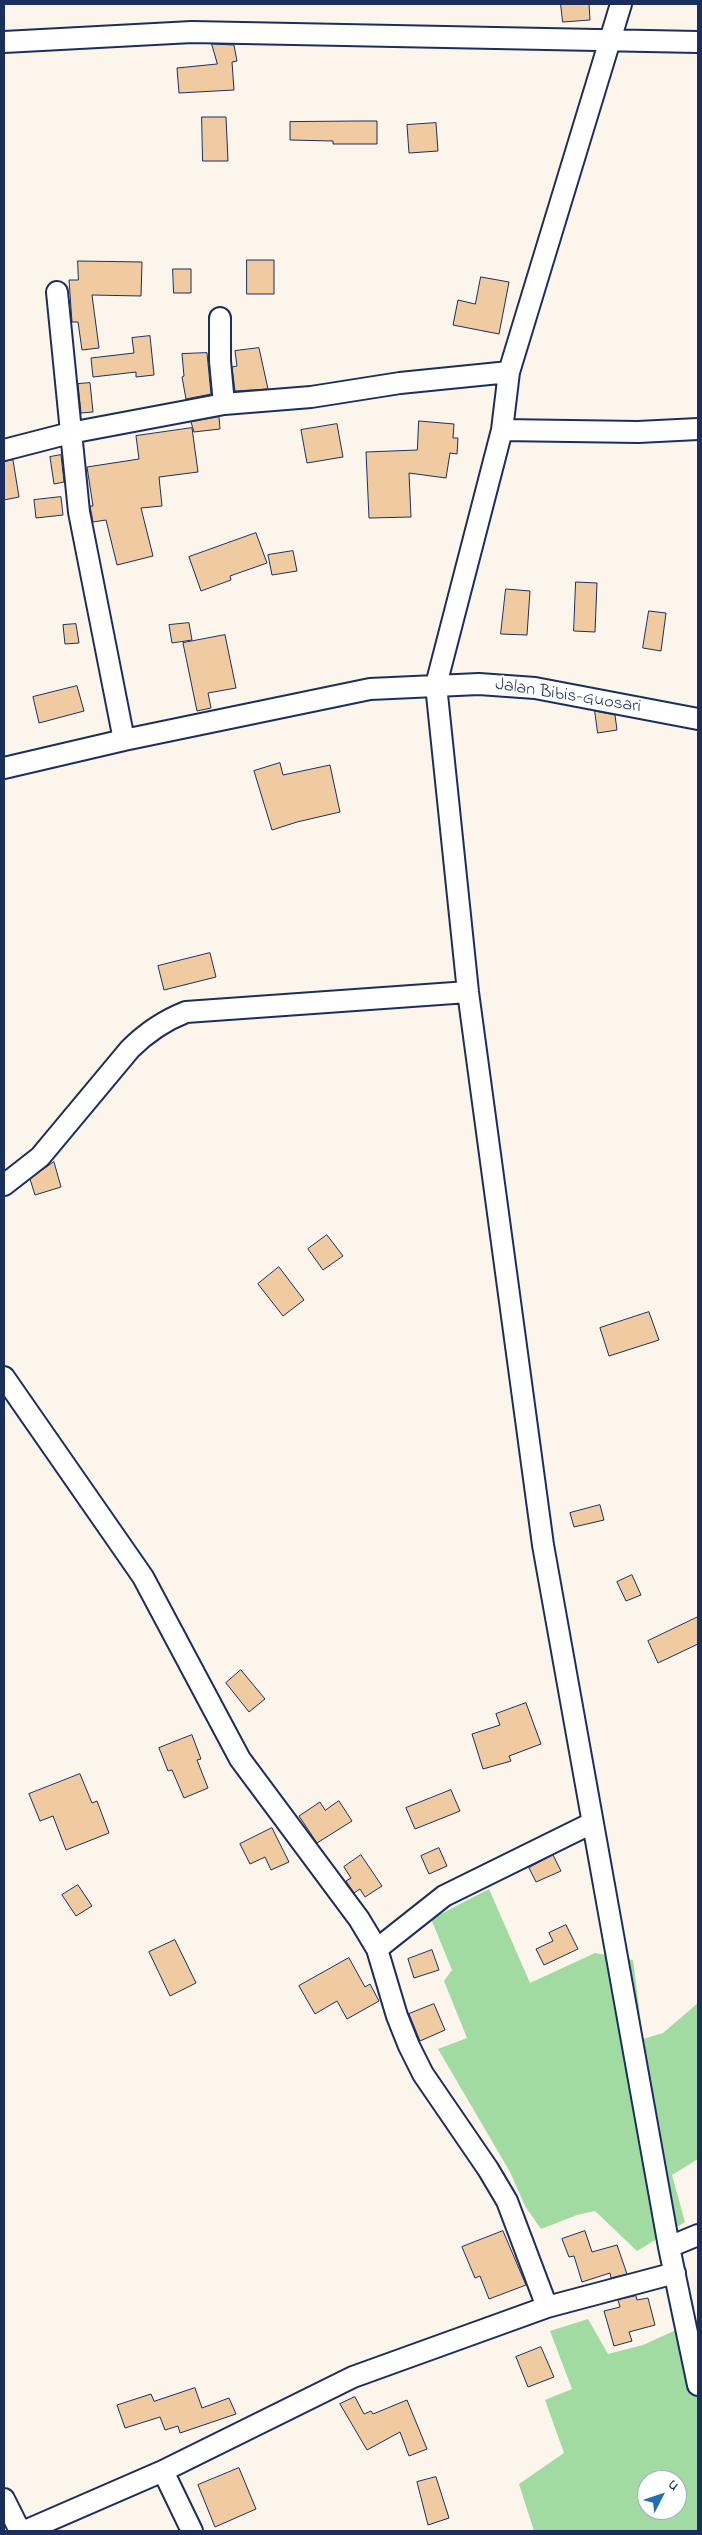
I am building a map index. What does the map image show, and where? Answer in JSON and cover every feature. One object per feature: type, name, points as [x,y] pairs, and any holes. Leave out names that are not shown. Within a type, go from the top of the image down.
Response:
[{"type":"street","points":[[621,4],[509,372],[502,430],[436,685],[468,992],[543,1545],[669,2247],[698,2385]]},
{"type":"street","points":[[4,42],[192,32],[698,42]]},
{"type":"street","points":[[57,292],[79,512],[124,740]]},
{"type":"street","points":[[220,318],[220,361],[224,404]]},
{"type":"street","points":[[4,450],[70,433],[224,404],[311,397],[400,383],[509,372]]},
{"type":"street","points":[[502,430],[638,432],[698,429]]},
{"type":"street","name":"Jalan Bibis-Guosari","points":[[4,768],[124,740],[370,689],[479,684],[535,688],[698,718]]},
{"type":"street","points":[[4,1185],[40,1157],[130,1049],[164,1021],[186,1012],[468,992]]},
{"type":"street","points":[[4,1377],[143,1577],[240,1759],[359,1919],[377,1949],[397,2016],[409,2046],[423,2074],[452,2120],[488,2169],[507,2201],[547,2307]]},
{"type":"street","points":[[377,1949],[444,1896],[592,1823]]},
{"type":"street","points":[[669,2247],[698,2235]]},
{"type":"street","points":[[25,2531],[163,2471],[353,2377],[547,2307],[674,2272]]},
{"type":"street","points":[[163,2471],[192,2531]]},
{"type":"street","points":[[4,2499],[20,2531]]},
{"type":"green space","points":[[489,1889],[530,1983],[595,1953],[633,1960],[643,2039],[663,2033],[698,2003],[698,2159],[672,2175],[685,2222],[637,2251],[595,2211],[577,2215],[541,2229],[525,2206],[510,2172],[438,2049],[467,2038],[444,1981],[452,1970],[431,1919]]},
{"type":"green space","points":[[588,2319],[608,2354],[643,2345],[698,2320],[698,2531],[534,2531],[519,2484],[564,2453],[545,2400],[572,2389],[550,2331]]},
{"type":"building","points":[[561,4],[589,4],[590,20],[563,22]]},
{"type":"building","points":[[212,44],[234,45],[237,61],[232,62],[234,90],[179,93],[177,68],[217,64]]},
{"type":"building","points":[[202,117],[226,117],[228,161],[203,161]]},
{"type":"building","points":[[377,121],[377,144],[333,144],[333,141],[290,140],[290,122]]},
{"type":"building","points":[[436,123],[438,151],[409,153],[407,125]]},
{"type":"building","points":[[247,260],[274,260],[274,294],[247,294]]},
{"type":"building","points":[[78,261],[142,262],[141,296],[92,295],[99,348],[82,350],[78,322],[72,322],[69,280],[78,280]]},
{"type":"building","points":[[173,269],[191,269],[191,293],[174,293]]},
{"type":"building","points":[[481,277],[509,282],[499,334],[453,325],[458,300],[475,304]]},
{"type":"building","points":[[150,336],[154,375],[136,377],[136,372],[93,377],[91,358],[134,353],[132,338]]},
{"type":"building","points":[[259,348],[268,389],[235,391],[232,367],[237,366],[235,351]]},
{"type":"building","points":[[207,353],[211,394],[186,399],[182,377],[184,376],[182,354]]},
{"type":"building","points":[[90,383],[93,412],[81,413],[78,384]]},
{"type":"building","points":[[219,417],[220,429],[194,432],[191,422]]},
{"type":"building","points":[[419,421],[454,424],[453,438],[458,438],[457,454],[450,453],[446,478],[409,473],[411,517],[369,518],[366,452],[417,450]]},
{"type":"building","points":[[337,424],[343,457],[307,463],[301,430]]},
{"type":"building","points":[[192,428],[198,472],[159,477],[162,506],[141,508],[153,556],[117,565],[106,520],[93,522],[90,506],[93,506],[87,467],[139,459],[136,436]]},
{"type":"building","points":[[61,455],[64,482],[54,484],[50,457]]},
{"type":"building","points":[[13,460],[19,497],[4,500],[4,462]]},
{"type":"building","points":[[61,497],[63,515],[36,518],[34,500]]},
{"type":"building","points":[[256,533],[267,563],[230,576],[231,580],[201,591],[189,557]]},
{"type":"building","points":[[293,551],[297,571],[272,575],[268,555]]},
{"type":"building","points":[[576,582],[597,583],[595,632],[574,631]]},
{"type":"building","points":[[506,589],[530,591],[527,635],[501,634]]},
{"type":"building","points":[[649,611],[666,613],[661,651],[643,648]]},
{"type":"building","points":[[189,623],[192,640],[172,643],[169,625]]},
{"type":"building","points":[[76,624],[79,643],[65,644],[63,625]]},
{"type":"building","points":[[225,635],[236,688],[208,693],[211,708],[197,711],[183,643]]},
{"type":"building","points":[[77,686],[84,711],[39,723],[33,697]]},
{"type":"building","points":[[595,711],[615,715],[617,730],[598,733]]},
{"type":"building","points":[[280,763],[283,775],[330,765],[340,812],[272,830],[254,771]]},
{"type":"building","points":[[210,953],[216,977],[164,990],[158,966]]},
{"type":"building","points":[[54,1162],[61,1187],[35,1195],[30,1179]]},
{"type":"building","points":[[327,1235],[343,1256],[323,1270],[308,1249]]},
{"type":"building","points":[[279,1267],[304,1300],[283,1316],[258,1284]]},
{"type":"building","points":[[649,1312],[659,1340],[609,1356],[600,1328]]},
{"type":"building","points":[[600,1505],[604,1520],[574,1527],[570,1513]]},
{"type":"building","points":[[632,1575],[641,1595],[626,1601],[617,1582]]},
{"type":"building","points":[[698,1617],[698,1644],[658,1663],[648,1641]]},
{"type":"building","points":[[241,1670],[265,1699],[249,1712],[226,1683]]},
{"type":"building","points":[[526,1703],[541,1744],[509,1756],[511,1761],[483,1769],[472,1734],[500,1725],[496,1714]]},
{"type":"building","points":[[192,1735],[201,1759],[197,1760],[208,1788],[184,1798],[172,1770],[168,1771],[159,1748]]},
{"type":"building","points":[[80,1774],[92,1803],[97,1801],[109,1833],[66,1850],[53,1816],[40,1821],[29,1794]]},
{"type":"building","points":[[451,1790],[460,1811],[415,1829],[406,1808]]},
{"type":"building","points":[[339,1801],[352,1821],[317,1843],[299,1816],[320,1802],[325,1810]]},
{"type":"building","points":[[272,1828],[289,1862],[271,1870],[265,1857],[250,1864],[240,1844]]},
{"type":"building","points":[[439,1848],[447,1866],[429,1874],[421,1856]]},
{"type":"building","points":[[361,1855],[382,1886],[365,1897],[360,1889],[354,1893],[346,1881],[351,1878],[344,1867]]},
{"type":"building","points":[[553,1855],[561,1871],[536,1882],[529,1868]]},
{"type":"building","points":[[78,1885],[92,1906],[76,1916],[62,1895]]},
{"type":"building","points":[[566,1925],[578,1949],[544,1965],[536,1949],[553,1941],[549,1933]]},
{"type":"building","points":[[175,1940],[196,1983],[170,1996],[149,1952]]},
{"type":"building","points":[[432,1950],[439,1970],[414,1978],[408,1959]]},
{"type":"building","points":[[349,1958],[365,1987],[370,1984],[379,2001],[347,2019],[337,2001],[315,2014],[299,1986]]},
{"type":"building","points":[[434,2004],[445,2030],[420,2041],[409,2014]]},
{"type":"building","points":[[503,2231],[526,2285],[489,2299],[480,2276],[475,2278],[462,2247]]},
{"type":"building","points":[[585,2231],[592,2252],[617,2245],[627,2274],[611,2278],[610,2273],[582,2282],[574,2256],[569,2257],[562,2239]]},
{"type":"building","points":[[636,2296],[637,2300],[648,2298],[655,2325],[629,2332],[632,2341],[614,2346],[604,2311],[620,2307],[618,2300]]},
{"type":"building","points":[[541,2347],[554,2377],[528,2387],[516,2357]]},
{"type":"building","points":[[195,2388],[202,2408],[229,2398],[236,2414],[180,2433],[178,2426],[165,2430],[160,2417],[125,2428],[117,2405],[151,2394],[154,2401]]},
{"type":"building","points":[[355,2397],[364,2414],[371,2411],[373,2414],[407,2400],[427,2449],[409,2456],[400,2432],[367,2450],[340,2404]]},
{"type":"building","points":[[239,2468],[256,2509],[215,2527],[198,2485]]},
{"type":"building","points":[[436,2477],[449,2518],[428,2525],[417,2482]]}]
